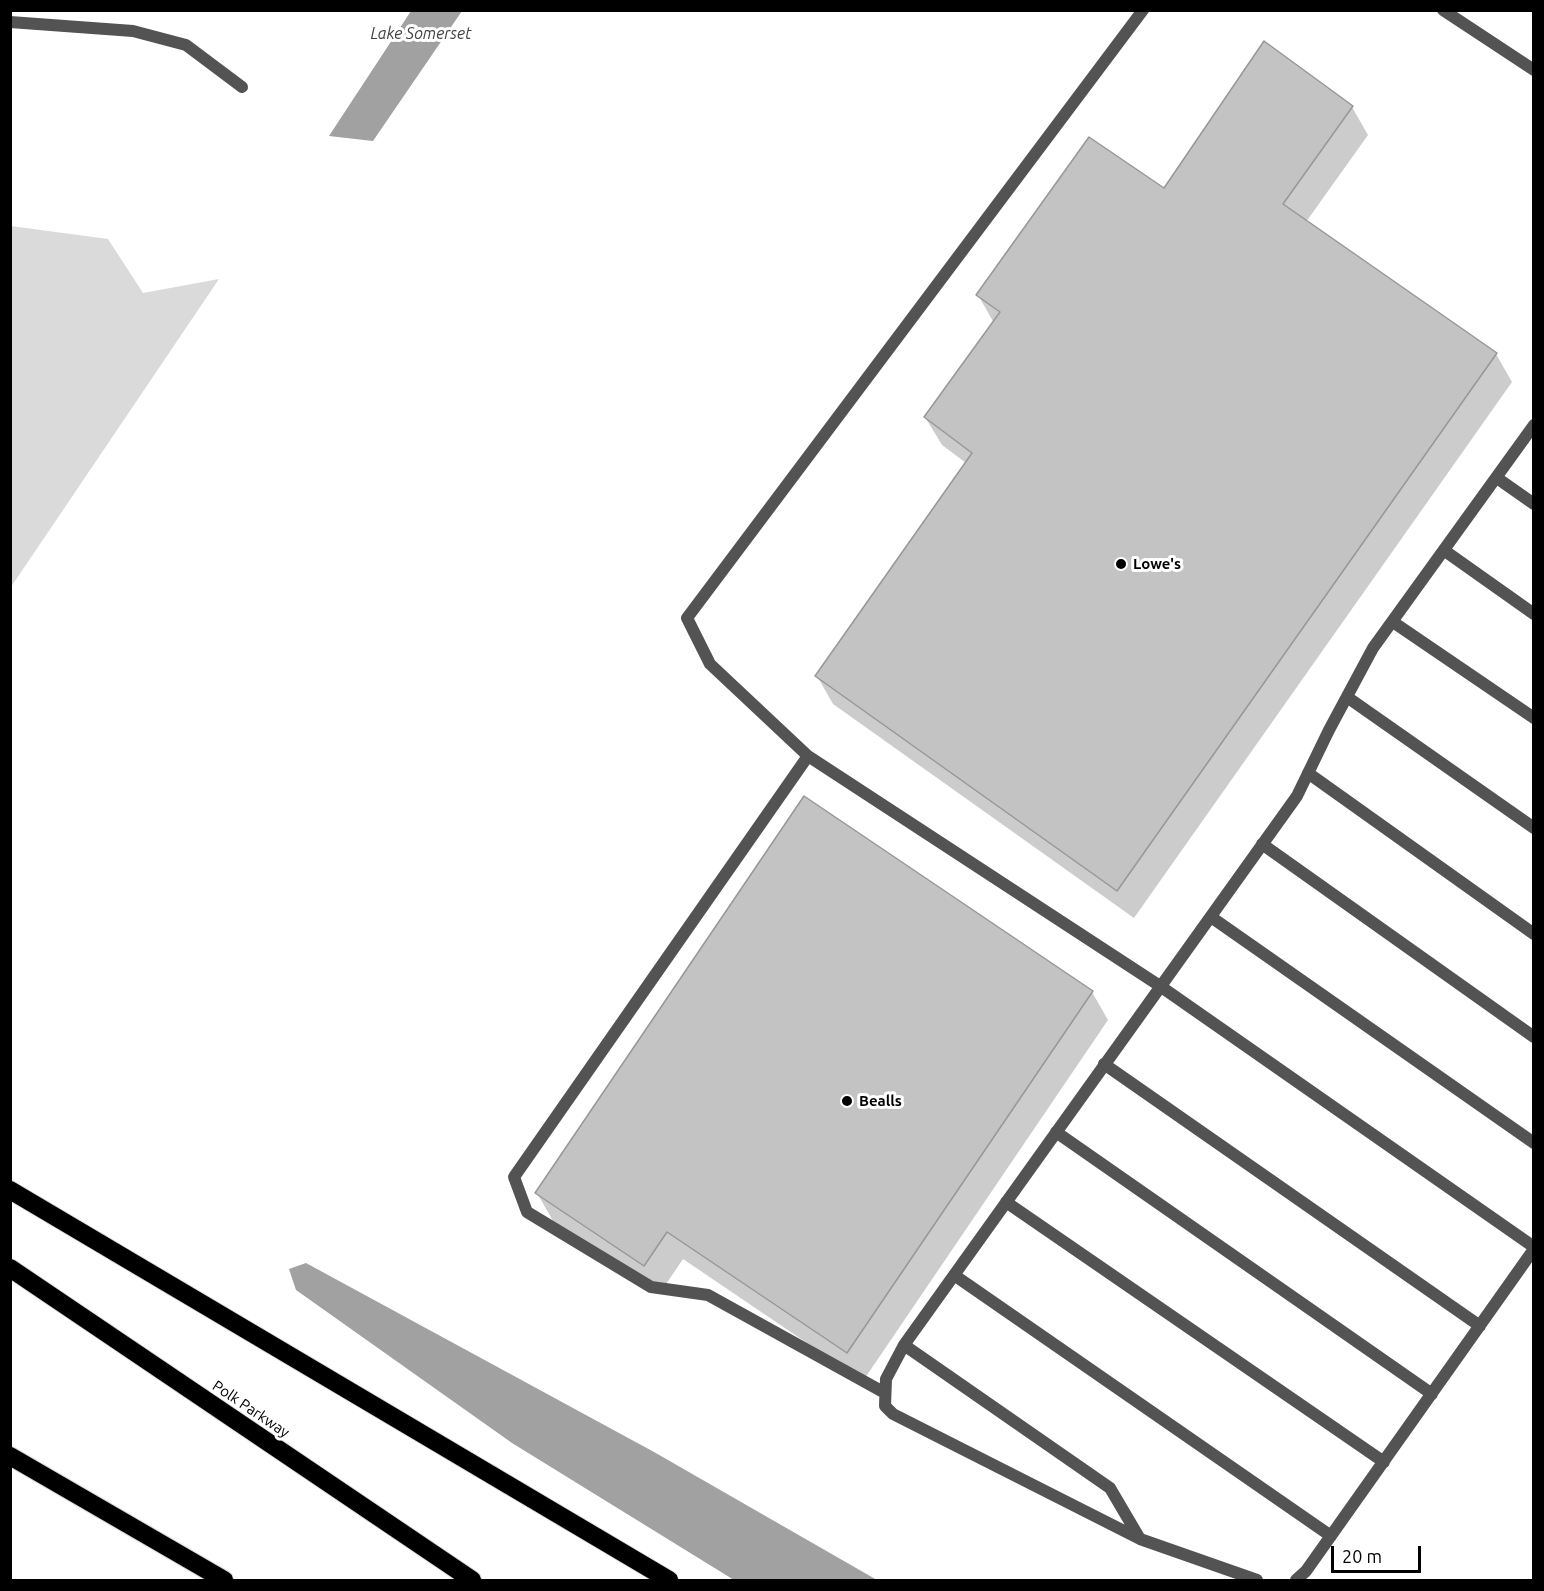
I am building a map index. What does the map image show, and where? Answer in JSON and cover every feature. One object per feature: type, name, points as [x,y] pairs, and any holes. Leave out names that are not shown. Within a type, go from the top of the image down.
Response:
[{"type":"highway","points":[[10,1190],[669,1581]]},
{"type":"highway","name":"Polk Parkway","points":[[10,1268],[472,1581]]},
{"type":"highway","points":[[10,1456],[224,1581]]},
{"type":"street","points":[[1143,10],[687,618],[710,664],[808,756],[1160,987],[1533,1248],[1331,1536],[1296,1581]]},
{"type":"street","points":[[1443,10],[1533,70]]},
{"type":"street","points":[[10,21],[132,31],[186,45],[242,87]]},
{"type":"street","points":[[1257,1581],[1140,1539],[893,1414],[885,1406],[886,1380],[904,1345],[1297,796],[1374,648],[1533,425]]},
{"type":"street","points":[[1497,478],[1533,504]]},
{"type":"street","points":[[1445,551],[1533,614]]},
{"type":"street","points":[[1393,622],[1533,718]]},
{"type":"street","points":[[1347,697],[1533,828]]},
{"type":"street","points":[[808,756],[514,1177],[527,1212],[651,1287],[708,1295],[885,1393]]},
{"type":"street","points":[[1308,773],[1533,934]]},
{"type":"street","points":[[1262,844],[1533,1037]]},
{"type":"street","points":[[1211,917],[1533,1143]]},
{"type":"street","points":[[1104,1064],[1480,1326]]},
{"type":"street","points":[[1056,1132],[1432,1394]]},
{"type":"street","points":[[1006,1202],[1383,1462]]},
{"type":"street","points":[[954,1275],[1331,1536]]},
{"type":"street","points":[[904,1345],[1110,1488],[1140,1539]]},
{"type":"shaded area","points":[[11,226],[108,239],[143,293],[219,279],[11,587]]},
{"type":"water","name":"Lake Somerset","points":[[411,11],[462,11],[373,141],[329,136]]},
{"type":"water","points":[[306,1263],[654,1452],[877,1580],[734,1580],[512,1443],[296,1290],[289,1269]]},
{"type":"building","name":"Lowe's","points":[[1264,41],[1353,106],[1283,204],[1497,353],[1117,891],[815,676],[972,453],[924,417],[1000,312],[976,295],[1089,137],[1164,188]]},
{"type":"building","points":[[804,796],[1093,991],[847,1353],[667,1232],[644,1266],[535,1193]]},
{"type":"place","name":"Lowe's","points":[[1121,564]]},
{"type":"place","name":"Bealls","points":[[847,1101]]}]
